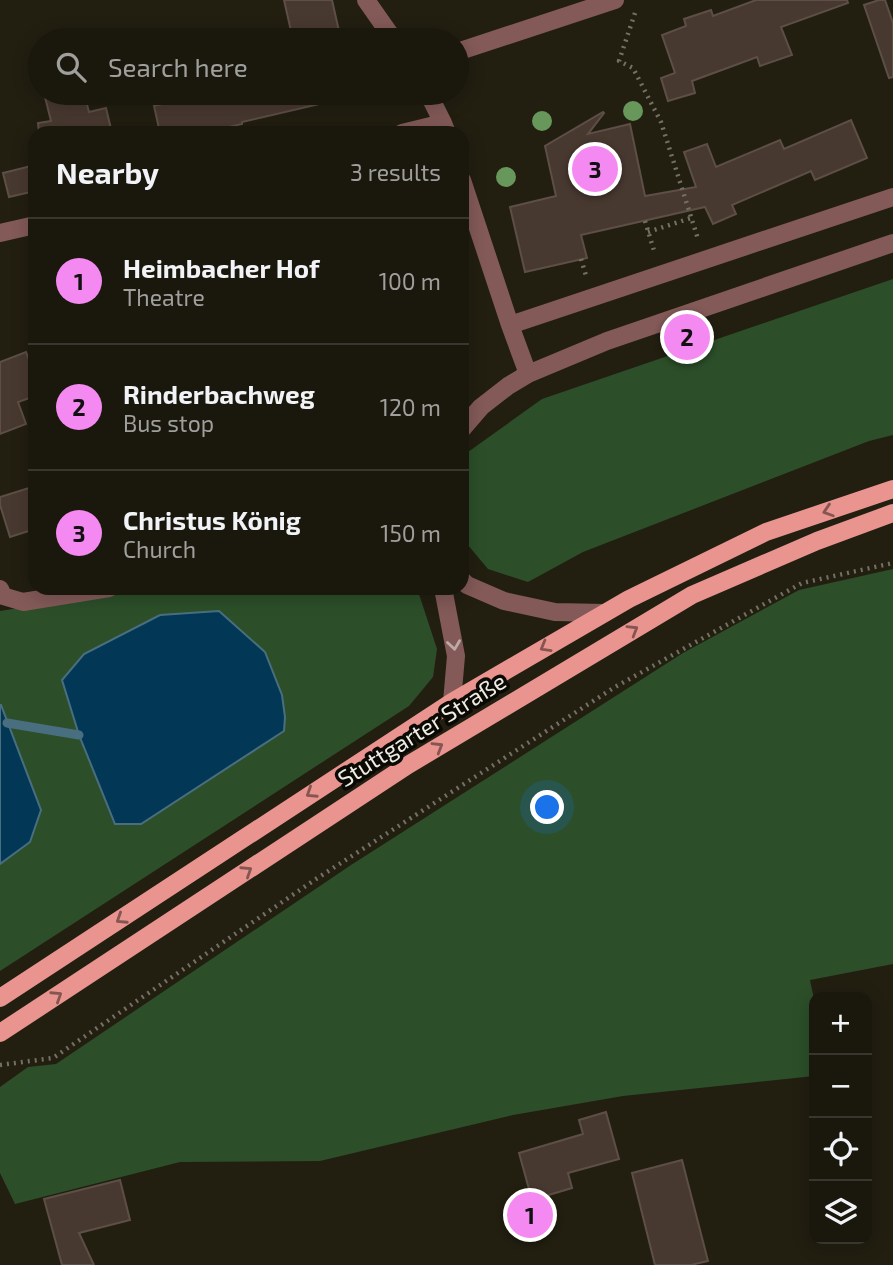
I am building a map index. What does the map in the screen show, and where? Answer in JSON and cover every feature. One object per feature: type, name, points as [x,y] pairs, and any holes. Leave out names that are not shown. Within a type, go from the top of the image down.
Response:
[{"type":"main road","name":"Stuttgarter Straße","points":[[0,998],[452,702],[604,613],[766,532],[893,489]]},
{"type":"main road","name":"Stuttgarter Straße","points":[[0,1033],[408,765],[692,595],[817,541],[888,517]]},
{"type":"street","points":[[366,0],[386,28]]},
{"type":"street","points":[[469,48],[615,0]]},
{"type":"street","points":[[434,105],[444,126]]},
{"type":"street","points":[[510,325],[893,197]]},
{"type":"street","points":[[469,201],[528,374]]},
{"type":"street","points":[[0,233],[28,227]]},
{"type":"street","points":[[469,421],[481,407],[528,374],[607,341],[893,243]]},
{"type":"street","points":[[469,586],[504,601],[555,612],[604,613]]},
{"type":"street","points":[[0,589],[3,596],[23,602],[66,595]]},
{"type":"street","points":[[444,595],[456,656],[452,702]]},
{"type":"path","points":[[636,12],[619,61],[633,68],[661,122],[705,260]]},
{"type":"path","points":[[648,232],[691,218]]},
{"type":"path","points":[[645,220],[661,275]]},
{"type":"path","points":[[0,1065],[53,1058],[316,879],[615,687],[802,583],[893,563]]},
{"type":"green space","points":[[893,279],[893,435],[869,441],[583,552],[528,582],[488,569],[469,546],[469,451],[542,399]]},
{"type":"green space","points":[[893,569],[893,964],[810,980],[813,992],[809,992],[809,1077],[623,1096],[513,1115],[320,1161],[180,1162],[15,1204],[0,1173],[0,1087],[28,1067],[56,1064],[351,865],[683,653],[799,590]]},
{"type":"green space","points":[[101,595],[419,595],[437,649],[433,677],[409,706],[0,971],[0,864],[30,842],[7,723],[0,705],[0,611]]},
{"type":"water","points":[[219,611],[265,652],[282,695],[284,731],[141,824],[115,824],[79,735],[62,680],[84,654],[160,615]]},
{"type":"water","points":[[0,705],[41,810],[30,842],[0,864]]},
{"type":"building","points":[[284,0],[332,0],[338,28],[290,28]]},
{"type":"building","points":[[756,0],[847,0],[848,3],[781,27],[792,55],[760,66],[757,57],[692,81],[695,93],[668,101],[661,78],[675,73],[662,35],[686,26],[684,19],[711,10],[713,16]]},
{"type":"building","points":[[885,0],[893,23],[893,77],[889,78],[864,5]]},
{"type":"building","points":[[47,105],[87,105],[89,112],[106,108],[110,126],[38,126],[38,123],[51,121]]},
{"type":"building","points":[[315,105],[233,126],[158,126],[154,106]]},
{"type":"building","points":[[603,112],[588,134],[630,124],[645,196],[696,187],[684,152],[707,144],[716,167],[780,140],[784,149],[851,120],[867,158],[815,180],[811,171],[732,205],[736,214],[713,224],[705,207],[581,235],[587,258],[525,272],[510,207],[556,196],[545,146]]},
{"type":"building","points":[[28,167],[28,193],[9,197],[3,173]]},
{"type":"building","points":[[26,352],[28,357],[28,398],[18,402],[26,424],[0,434],[0,362]]},
{"type":"building","points":[[28,488],[28,531],[10,537],[0,497]]},
{"type":"building","points":[[606,1112],[619,1159],[568,1173],[572,1188],[532,1200],[519,1153],[583,1134],[579,1120]]},
{"type":"building","points":[[682,1160],[708,1261],[691,1265],[655,1265],[632,1173]]},
{"type":"building","points":[[120,1180],[130,1220],[79,1233],[94,1265],[62,1265],[44,1199]]},
{"type":"waterway","points":[[7,723],[79,735]]},
{"type":"place","name":"Christus König","points":[[595,169]]},
{"type":"place","name":"Rinderbachweg","points":[[687,337]]},
{"type":"place","name":"Heimbacher Hof","points":[[530,1215]]}]
